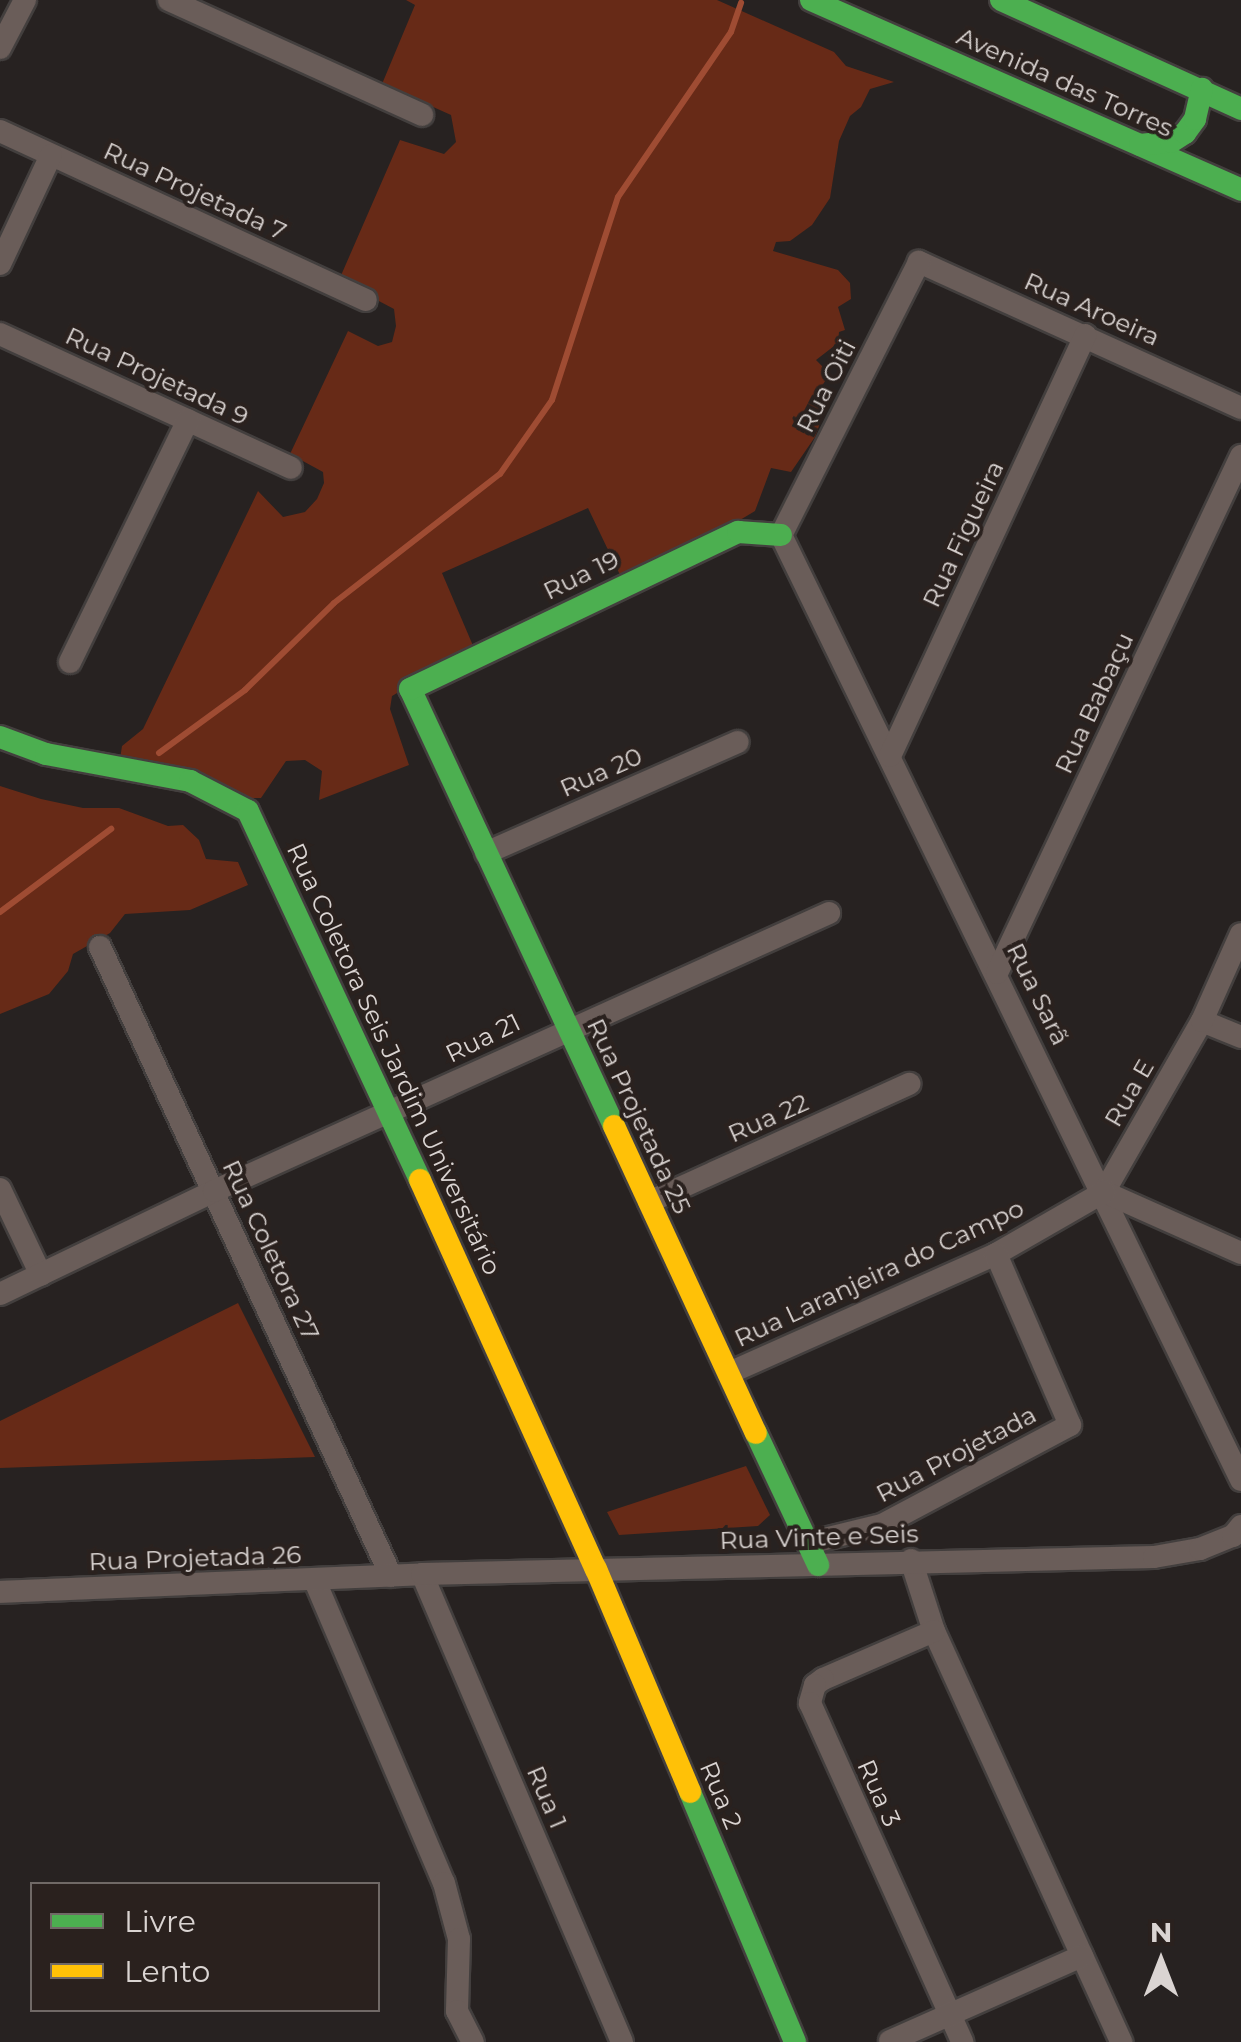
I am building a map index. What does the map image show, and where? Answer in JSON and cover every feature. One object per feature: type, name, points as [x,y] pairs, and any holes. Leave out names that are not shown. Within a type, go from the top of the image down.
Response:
[{"type":"street","points":[[0,48],[25,0]]},
{"type":"street","points":[[169,0],[422,115]]},
{"type":"street","name":"Avenida das Torres","points":[[812,0],[1241,190]]},
{"type":"street","name":"Avenida das Torres","points":[[1001,0],[1241,108]]},
{"type":"street","points":[[1140,146],[1172,142],[1185,134],[1195,120],[1202,89]]},
{"type":"street","name":"Rua Projetada 7","points":[[0,132],[366,300]]},
{"type":"street","points":[[0,264],[51,155]]},
{"type":"street","name":"Rua Aroeira","points":[[919,262],[1241,408]]},
{"type":"street","name":"Rua Oiti","points":[[782,535],[919,262]]},
{"type":"street","name":"Rua Projetada 9","points":[[0,334],[291,468]]},
{"type":"street","name":"Rua Figueira","points":[[890,756],[1085,335]]},
{"type":"street","points":[[70,662],[188,420]]},
{"type":"street","name":"Rua Babaçu","points":[[997,973],[1241,456]]},
{"type":"street","name":"Rua 19","points":[[410,689],[738,532],[782,535]]},
{"type":"street","name":"Rua Sarã","points":[[782,535],[1241,1480]]},
{"type":"street","name":"Rua Projetada 25","points":[[410,689],[818,1566]]},
{"type":"street","name":"Rua Coletora Seis Jardim Universitário","points":[[0,737],[46,754],[190,781],[248,811],[596,1568]]},
{"type":"street","name":"Rua 20","points":[[486,853],[738,742]]},
{"type":"street","name":"Rua 21","points":[[0,1294],[568,1028],[829,913]]},
{"type":"street","name":"Rua E","points":[[1104,1192],[1202,1021],[1241,934]]},
{"type":"street","name":"Rua Coletora 27","points":[[100,947],[391,1576]]},
{"type":"street","points":[[1202,1021],[1241,1037]]},
{"type":"street","name":"Rua 22","points":[[649,1202],[909,1084]]},
{"type":"street","points":[[0,1189],[41,1275]]},
{"type":"street","points":[[1104,1192],[1241,1253]]},
{"type":"street","name":"Rua Laranjeira do Campo","points":[[729,1373],[996,1254],[1104,1192]]},
{"type":"street","name":"Rua Projetada","points":[[808,1543],[882,1525],[1070,1426],[996,1254]]},
{"type":"street","name":"Rua Vinte e Seis","points":[[391,1576],[596,1568],[818,1566],[911,1560],[1154,1557],[1200,1549],[1233,1536],[1241,1526]]},
{"type":"street","points":[[911,1560],[934,1632],[1120,2042]]},
{"type":"street","name":"Rua 2","points":[[596,1568],[795,2042]]},
{"type":"street","name":"Rua 1","points":[[422,1574],[622,2042]]},
{"type":"street","name":"Rua Projetada 26","points":[[0,1592],[391,1576]]},
{"type":"street","points":[[315,1581],[444,1883],[459,1939],[457,2012],[472,2042]]},
{"type":"street","name":"Rua 3","points":[[934,1632],[823,1679],[815,1685],[810,1703],[962,2042]]},
{"type":"street","points":[[890,2040],[1082,1956]]},
{"type":"shaded area","points":[[406,0],[717,0],[834,52],[846,66],[894,82],[870,89],[861,107],[850,116],[839,141],[830,198],[812,225],[790,241],[776,242],[773,251],[838,270],[850,283],[851,299],[838,307],[845,330],[839,332],[838,343],[816,360],[830,374],[817,393],[824,412],[815,437],[791,472],[771,468],[755,511],[715,535],[621,577],[588,508],[442,573],[474,648],[392,696],[390,709],[409,765],[319,800],[322,771],[305,760],[286,761],[261,798],[245,798],[120,759],[122,746],[143,729],[258,491],[283,517],[305,512],[317,499],[324,483],[323,472],[290,454],[348,331],[378,346],[392,342],[396,326],[394,309],[339,280],[400,140],[444,154],[456,142],[451,115],[382,84],[415,5]]},
{"type":"shaded area","points":[[0,786],[83,808],[119,808],[168,826],[183,825],[199,840],[206,859],[238,862],[248,885],[190,910],[125,914],[110,933],[73,954],[68,971],[49,994],[0,1014]]},
{"type":"shaded area","points":[[238,1303],[315,1457],[0,1468],[0,1421]]},
{"type":"shaded area","points":[[746,1466],[770,1515],[758,1526],[619,1535],[607,1512]]},
{"type":"waterway","points":[[159,753],[245,690],[334,603],[500,474],[552,400],[618,197],[731,32],[741,3]]},
{"type":"waterway","points":[[0,912],[111,829]]},
{"type":"traffic: fast","points":[[811,0],[1241,190]]},
{"type":"traffic: fast","points":[[1001,0],[1241,109]]},
{"type":"traffic: fast","points":[[1140,145],[1171,142],[1185,133],[1195,119],[1202,89]]},
{"type":"traffic: fast","points":[[614,1126],[410,689],[738,532],[781,535]]},
{"type":"traffic: fast","points":[[0,737],[46,754],[190,781],[248,811],[420,1180]]},
{"type":"traffic: fast","points":[[756,1433],[818,1565]]},
{"type":"traffic: fast","points":[[690,1792],[795,2042]]},
{"type":"traffic: slow","points":[[614,1126],[756,1433]]},
{"type":"traffic: slow","points":[[420,1180],[596,1569],[690,1792]]}]
